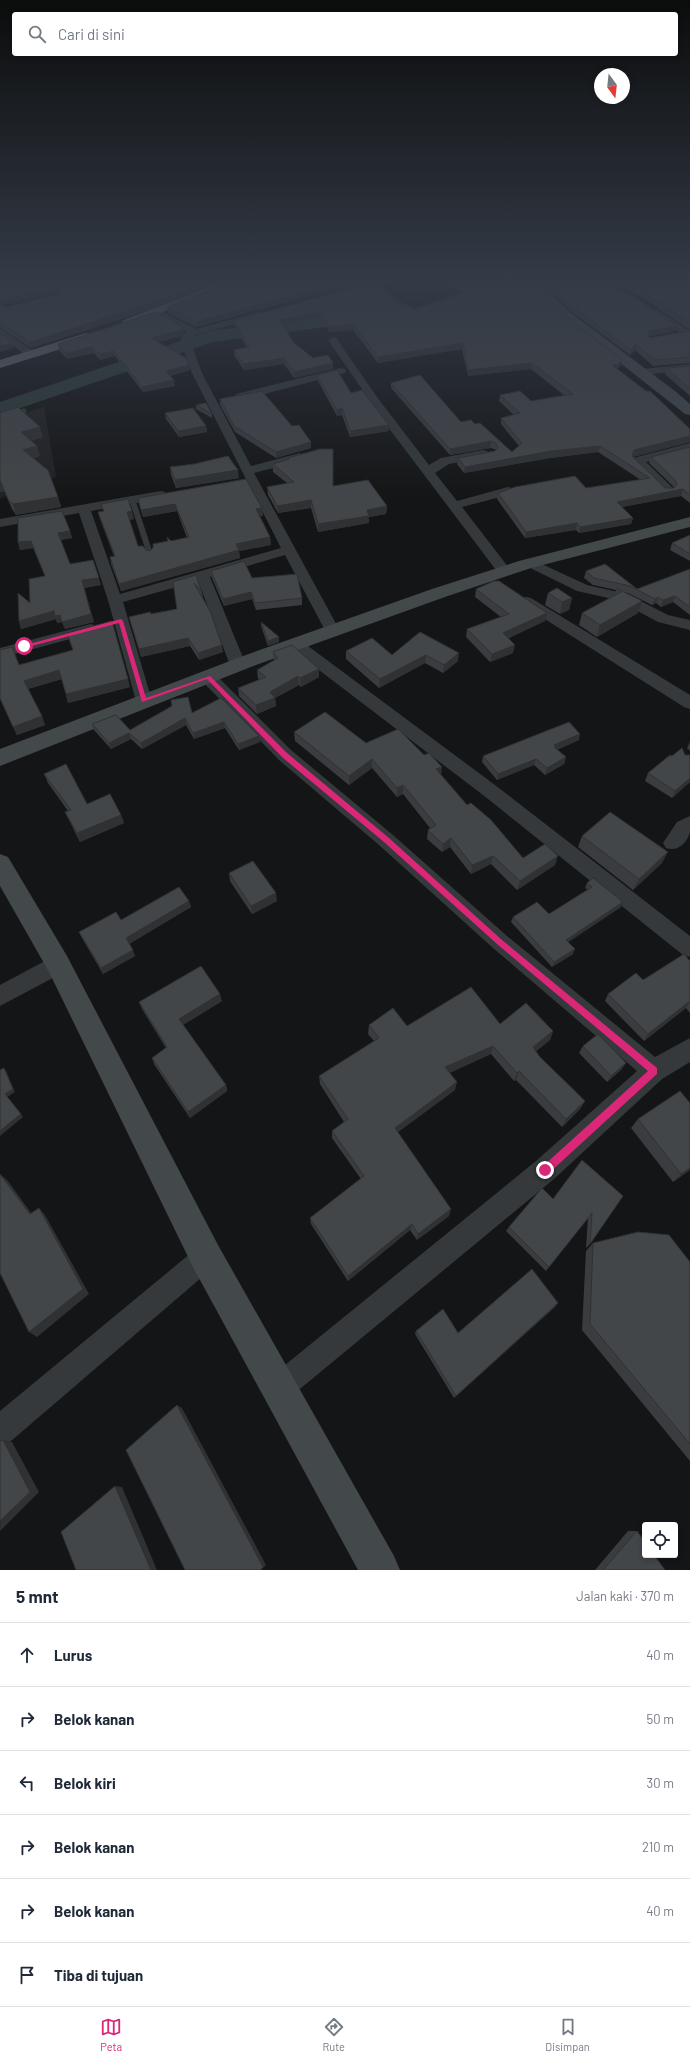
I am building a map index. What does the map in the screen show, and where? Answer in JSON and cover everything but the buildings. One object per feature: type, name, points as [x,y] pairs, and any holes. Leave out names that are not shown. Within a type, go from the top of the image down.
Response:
[{"type":"highway","points":[[0,364],[37,352]]},
{"type":"street","points":[[190,352],[197,373],[211,402],[332,631]]},
{"type":"street","points":[[341,352],[383,415],[456,505],[504,582],[571,630],[690,703]]},
{"type":"street","points":[[615,352],[690,410]]},
{"type":"street","points":[[642,372],[690,367]]},
{"type":"street","points":[[211,402],[271,391],[293,383],[351,369]]},
{"type":"street","points":[[668,490],[637,461],[690,447]]},
{"type":"street","points":[[429,471],[445,461],[490,453]]},
{"type":"street","points":[[236,483],[249,476],[310,454]]},
{"type":"street","points":[[456,505],[508,491]]},
{"type":"street","points":[[0,523],[177,492]]},
{"type":"street","points":[[84,508],[115,600],[144,701]]},
{"type":"street","points":[[0,758],[238,665],[332,631],[504,582],[531,563],[690,522]]},
{"type":"street","points":[[115,600],[288,550]]},
{"type":"street","points":[[531,563],[582,588],[622,597],[663,619],[690,625]]},
{"type":"street","points":[[202,574],[238,665]]},
{"type":"street","points":[[0,653],[121,621]]},
{"type":"street","points":[[295,644],[489,790],[690,948]]},
{"type":"street","points":[[208,677],[285,755],[386,840],[500,942],[654,1071]]},
{"type":"street","points":[[673,843],[684,827],[690,823]]},
{"type":"street","points":[[0,864],[58,964],[206,1257],[380,1570]]},
{"type":"street","points":[[0,996],[58,964]]},
{"type":"street","points":[[279,1388],[545,1170],[654,1071],[690,1050]]},
{"type":"street","points":[[0,1430],[206,1257]]},
{"type":"lane","points":[[0,418],[24,410]]},
{"type":"lane","points":[[132,499],[150,554]]},
{"type":"shaded area","points":[[44,407],[56,477],[0,499],[0,421]]},
{"type":"waterway","points":[[0,409],[165,352]]},
{"type":"route","points":[[24,646],[121,621],[144,701],[208,677],[285,755],[386,840],[500,942],[654,1071],[545,1170]]}]
